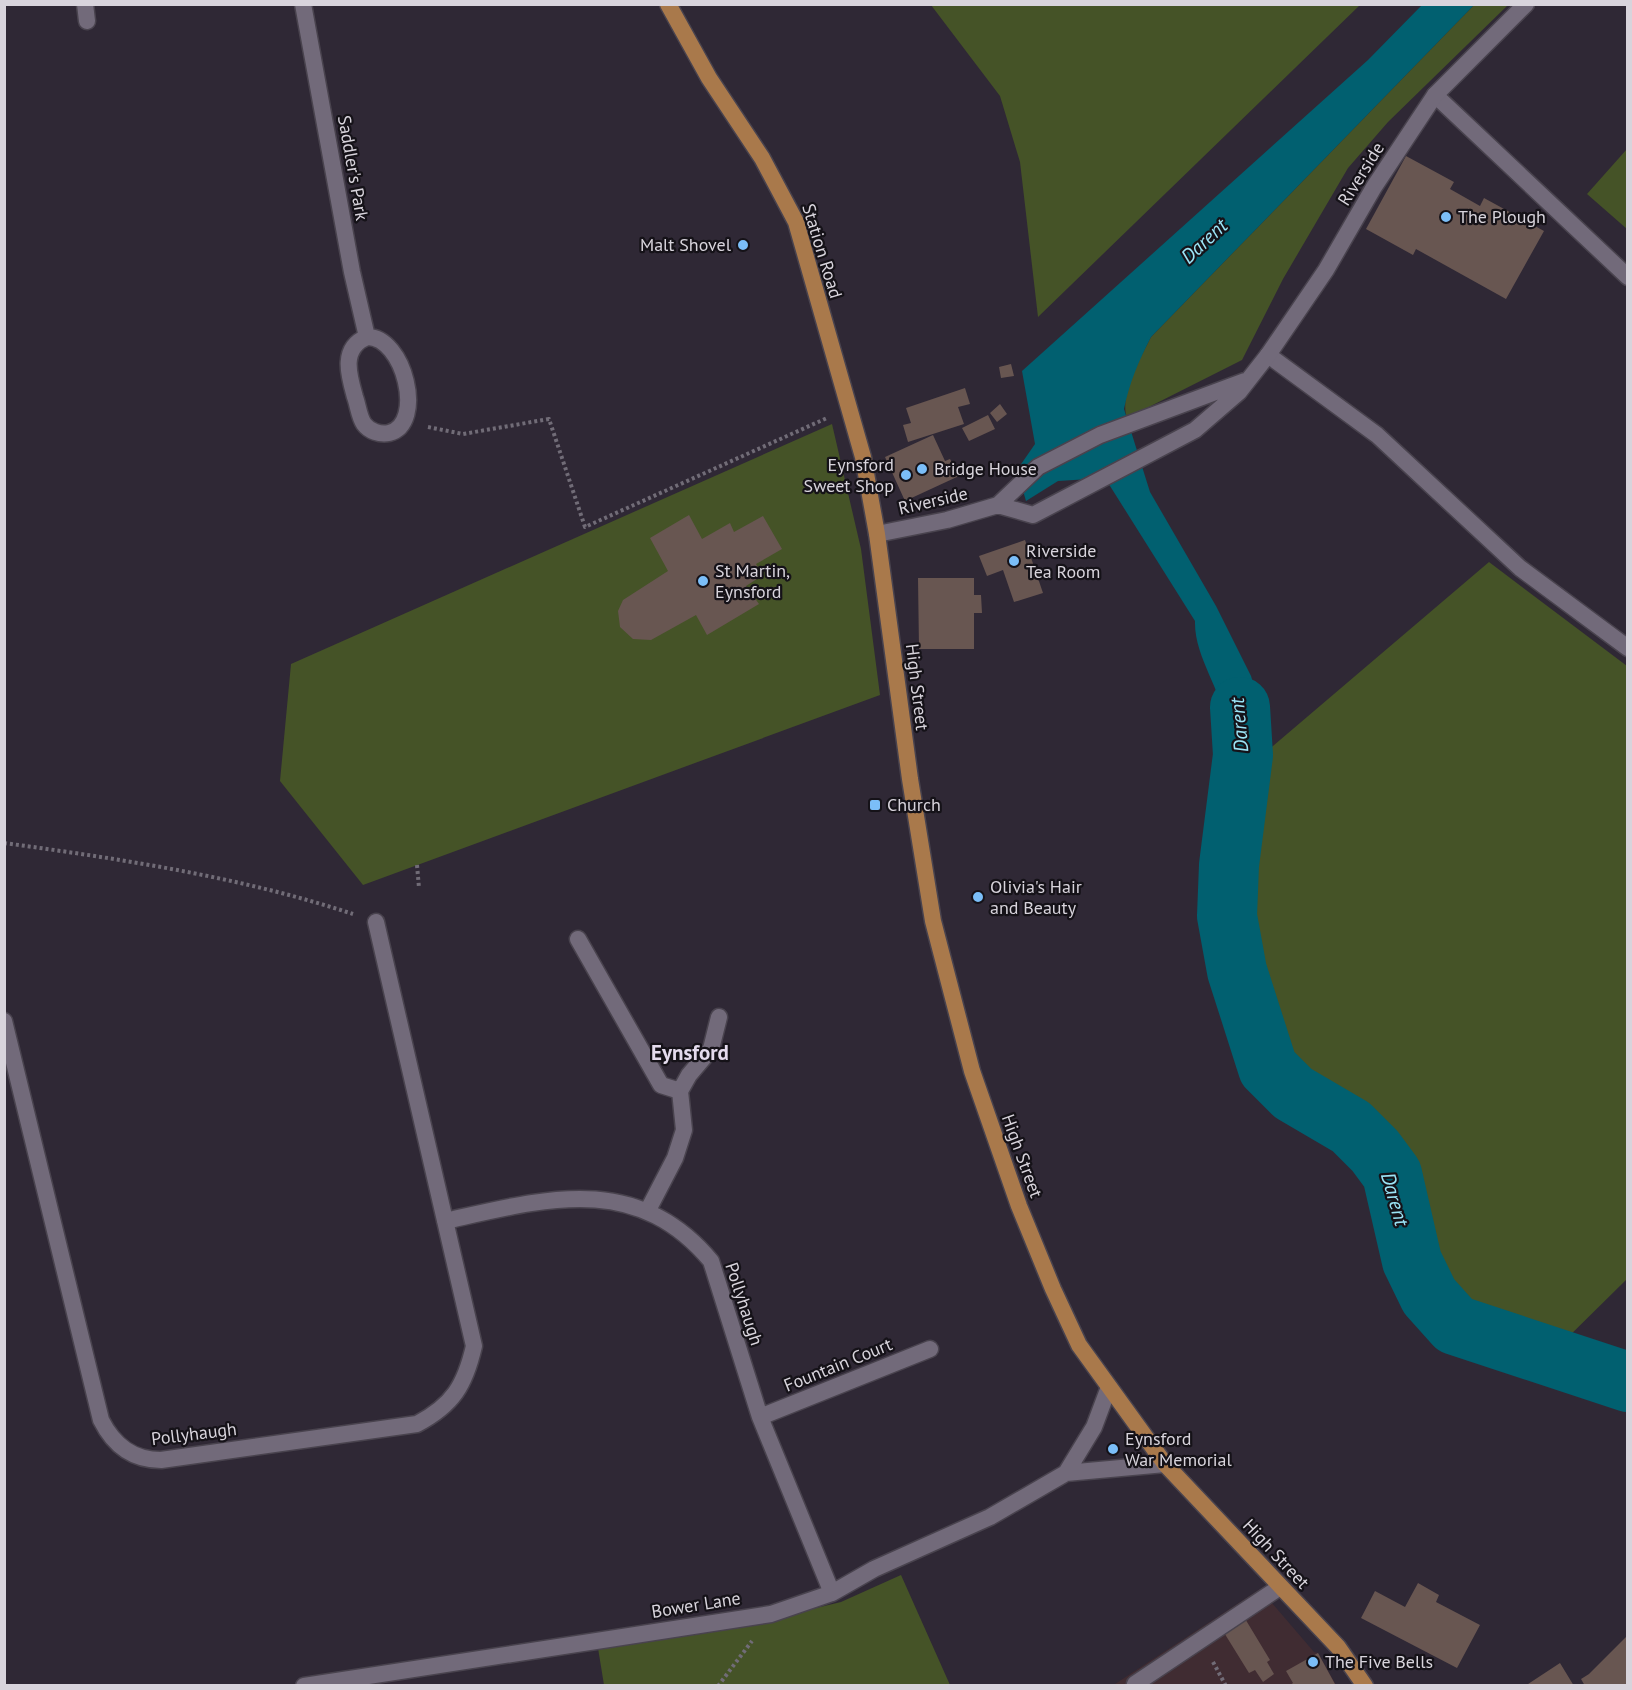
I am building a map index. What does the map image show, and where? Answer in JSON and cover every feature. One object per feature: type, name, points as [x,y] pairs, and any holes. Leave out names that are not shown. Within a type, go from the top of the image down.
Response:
[{"type":"main road","name":"Station Road","points":[[668,4],[699,62],[762,158],[796,222],[863,457],[877,534]]},
{"type":"main road","name":"High Street","points":[[877,534],[909,779],[933,921],[972,1071],[1019,1206],[1053,1290],[1080,1345],[1164,1464],[1338,1647],[1365,1686]]},
{"type":"street","name":"Saddler's Park","points":[[303,4],[352,272],[367,337]]},
{"type":"street","name":"Riverside","points":[[998,505],[1033,514],[1150,456],[1195,430],[1239,392],[1268,355],[1326,270],[1374,188],[1435,96],[1526,4]]},
{"type":"street","points":[[1435,96],[1628,277]]},
{"type":"street","points":[[367,337],[383,341],[394,352],[408,396],[408,410],[404,422],[396,430],[388,433],[376,432],[364,423],[349,373],[348,358],[352,347],[357,341],[367,337]]},
{"type":"street","points":[[1268,355],[1377,435],[1520,568],[1628,648]]},
{"type":"street","name":"Riverside","points":[[877,534],[947,520],[998,505],[1038,467],[1100,435],[1248,380]]},
{"type":"street","name":"Pollyhaugh","points":[[4,1021],[101,1420],[108,1434],[130,1454],[144,1460],[161,1460],[417,1424],[438,1413],[455,1396],[468,1372],[474,1346],[376,922]]},
{"type":"street","points":[[578,939],[661,1085],[680,1091]]},
{"type":"street","points":[[648,1210],[675,1158],[684,1130],[680,1091],[689,1074],[711,1049],[719,1017]]},
{"type":"street","name":"Pollyhaugh","points":[[445,1221],[516,1205],[591,1198],[648,1210],[695,1242],[711,1261],[760,1417],[832,1593]]},
{"type":"street","name":"Fountain Court","points":[[760,1417],[930,1349]]},
{"type":"street","name":"Bower Lane","points":[[1066,1473],[1094,1427],[1109,1387]]},
{"type":"street","name":"Bower Lane","points":[[304,1686],[771,1614],[832,1593],[874,1569],[990,1517],[1066,1473],[1164,1464]]},
{"type":"street","points":[[1135,1684],[1280,1587]]},
{"type":"path","points":[[433,429],[463,434],[549,419],[585,527],[742,454],[850,409]]},
{"type":"path","points":[[4,843],[86,854],[188,873],[315,902],[376,922]]},
{"type":"path","points":[[417,866],[419,888]]},
{"type":"path","points":[[718,1686],[735,1667],[771,1614]]},
{"type":"shaded area","points":[[1260,1589],[1314,1652],[1318,1653],[1336,1685],[1112,1686]]},
{"type":"green space","points":[[931,5],[1360,5],[1038,317],[1020,162],[1000,96]]},
{"type":"green space","points":[[1474,5],[1508,5],[1388,122],[1348,168],[1283,279],[1242,360],[1127,418],[1125,409],[1128,388],[1151,337]]},
{"type":"green space","points":[[1627,149],[1627,229],[1587,194]]},
{"type":"green space","points":[[832,424],[861,549],[880,695],[363,885],[280,781],[291,664]]},
{"type":"green space","points":[[1489,562],[1627,666],[1627,1279],[1555,1350],[1465,1318],[1422,1260],[1405,1169],[1364,1122],[1283,1063],[1254,977],[1244,909],[1240,837],[1266,752]]},
{"type":"green space","points":[[901,1575],[950,1685],[604,1685],[598,1648],[766,1620],[841,1602]]},
{"type":"water","points":[[1422,5],[1474,5],[1151,337],[1142,354],[1126,400],[1124,409],[1150,492],[1216,606],[1251,676],[1257,696],[1261,729],[1261,792],[1219,786],[1226,726],[1219,699],[1199,647],[1195,621],[1105,478],[1058,481],[1026,501],[1017,470],[1035,444],[1022,371],[1368,60]]},
{"type":"building","name":"The Plough","points":[[1406,156],[1454,182],[1450,189],[1480,206],[1484,198],[1544,231],[1506,299],[1416,249],[1413,255],[1366,229]]},
{"type":"building","points":[[1011,364],[1014,376],[1001,378],[999,367]]},
{"type":"building","points":[[965,388],[970,404],[958,407],[964,424],[908,442],[903,425],[911,423],[906,408]]},
{"type":"building","points":[[1000,404],[1007,414],[997,422],[990,413]]},
{"type":"building","points":[[988,415],[995,429],[969,441],[962,428]]},
{"type":"building","name":"Bridge House","points":[[933,435],[945,461],[950,459],[959,476],[905,501],[885,457]]},
{"type":"building","name":"St Martin, Eynsford","points":[[689,515],[702,539],[730,523],[734,532],[763,516],[782,549],[756,564],[763,575],[746,586],[759,604],[707,635],[696,615],[651,640],[633,639],[620,627],[618,611],[623,600],[668,571],[650,538]]},
{"type":"building","points":[[1025,540],[1043,593],[1014,602],[1003,570],[987,576],[979,556]]},
{"type":"building","points":[[918,578],[974,578],[974,595],[981,595],[982,613],[974,613],[974,649],[919,649]]},
{"type":"building","points":[[1418,1583],[1439,1595],[1436,1602],[1480,1625],[1457,1668],[1361,1618],[1375,1591],[1405,1607]]},
{"type":"building","points":[[1244,1617],[1270,1660],[1267,1662],[1274,1674],[1263,1682],[1255,1670],[1249,1673],[1223,1631]]},
{"type":"building","points":[[1628,1635],[1628,1686],[1585,1686],[1581,1679],[1589,1674]]},
{"type":"building","name":"The Five Bells","points":[[1318,1653],[1336,1686],[1289,1686],[1293,1683],[1286,1671]]},
{"type":"building","points":[[1560,1663],[1574,1686],[1525,1686]]},
{"type":"waterway","name":"Darent","points":[[1240,707],[1243,755],[1229,865],[1227,916],[1237,971],[1268,1068],[1293,1093],[1351,1127],[1375,1151],[1392,1174],[1412,1261],[1429,1296],[1455,1325],[1628,1382]]},
{"type":"place","name":"The Plough","points":[[1446,217]]},
{"type":"place","name":"Malt Shovel","points":[[743,245]]},
{"type":"place","name":"Bridge House","points":[[922,469]]},
{"type":"place","name":"Eynsford Sweet Shop","points":[[906,475]]},
{"type":"place","name":"Riverside Tea Room","points":[[1014,561]]},
{"type":"place","name":"St Martin, Eynsford","points":[[703,581]]},
{"type":"place","name":"Church","points":[[875,805]]},
{"type":"place","name":"Olivia's Hair and Beauty","points":[[978,897]]},
{"type":"place","name":"Eynsford War Memorial","points":[[1113,1449]]},
{"type":"place","name":"The Five Bells","points":[[1313,1662]]},
{"type":"district","name":"Eynsford","points":[[690,1053]]}]
